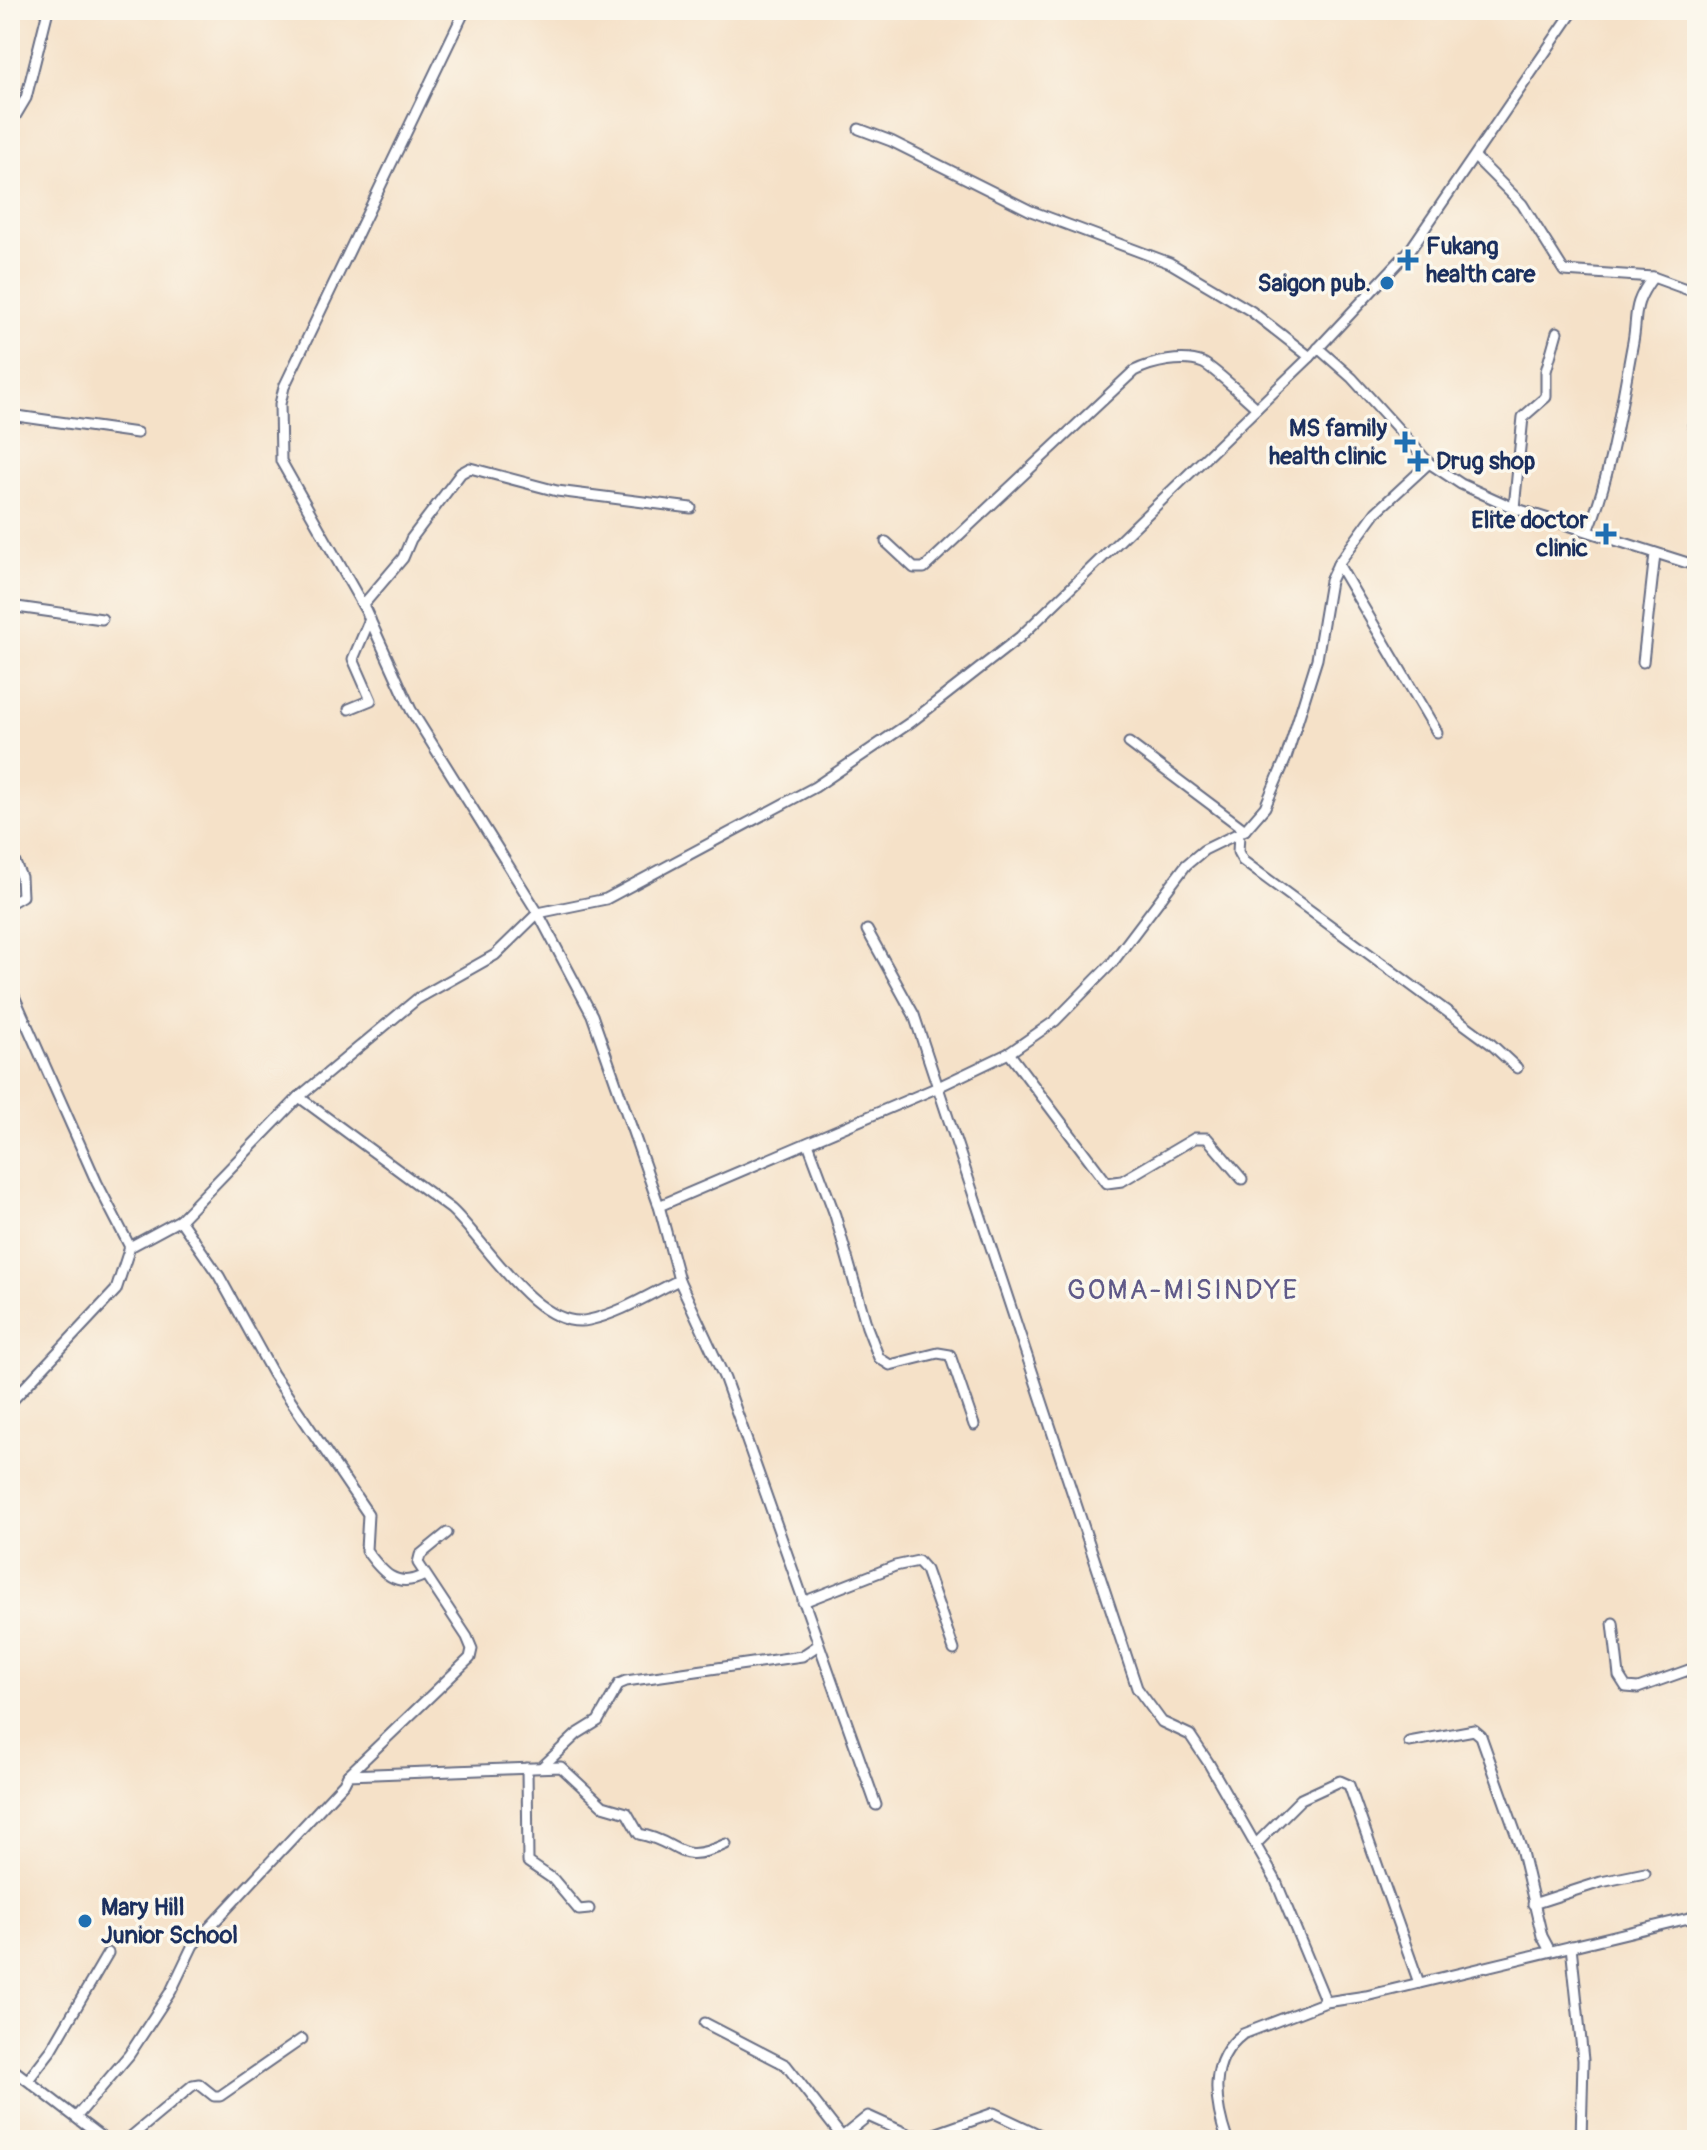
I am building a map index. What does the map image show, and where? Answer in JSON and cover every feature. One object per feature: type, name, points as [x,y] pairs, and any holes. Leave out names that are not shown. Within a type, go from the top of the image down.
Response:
[{"type":"street","points":[[10,125],[26,98],[48,10]]},
{"type":"street","points":[[465,10],[281,396],[281,461],[363,605],[411,710],[538,913],[592,1015],[659,1206],[679,1280],[725,1379],[817,1646],[876,1805]]},
{"type":"street","points":[[10,1403],[116,1290],[130,1247],[180,1220],[299,1097],[417,999],[495,955],[538,913],[606,899],[815,787],[864,755],[1020,637],[1310,357],[1410,250],[1574,10]]},
{"type":"street","points":[[859,129],[913,151],[1031,211],[1170,263],[1251,311],[1310,357]]},
{"type":"street","points":[[1475,157],[1522,204],[1564,271],[1653,277],[1697,293]]},
{"type":"street","points":[[1589,529],[1607,475],[1632,348],[1638,297],[1653,277]]},
{"type":"street","points":[[1514,508],[1523,417],[1546,397],[1546,371],[1557,332]]},
{"type":"street","points":[[1318,348],[1352,378],[1429,463],[1489,499],[1697,566]]},
{"type":"street","points":[[886,542],[914,568],[924,568],[1134,371],[1144,366],[1167,362],[1204,363],[1257,408]]},
{"type":"street","points":[[10,415],[137,433]]},
{"type":"street","points":[[659,1206],[936,1088],[1009,1053],[1055,1021],[1112,963],[1186,865],[1213,845],[1242,832],[1265,807],[1286,758],[1317,659],[1328,590],[1338,564],[1376,512],[1429,463]]},
{"type":"street","points":[[363,605],[403,558],[411,539],[465,469],[583,495],[691,508]]},
{"type":"street","points":[[1643,662],[1655,554]]},
{"type":"street","points":[[1338,564],[1437,732]]},
{"type":"street","points":[[10,606],[102,619]]},
{"type":"street","points":[[349,709],[371,700],[353,659],[370,619]]},
{"type":"street","points":[[1129,743],[1242,832]]},
{"type":"street","points":[[1242,832],[1238,852],[1243,861],[1491,1044],[1517,1068]]},
{"type":"street","points":[[10,851],[23,889],[22,896],[10,903]]},
{"type":"street","points":[[867,930],[914,1015],[936,1088],[1016,1315],[1137,1688],[1162,1722],[1190,1735],[1244,1830],[1256,1844],[1275,1879],[1326,2002]]},
{"type":"street","points":[[10,987],[97,1183],[130,1247]]},
{"type":"street","points":[[1009,1053],[1107,1183],[1122,1181],[1195,1138],[1207,1138],[1242,1179]]},
{"type":"street","points":[[299,1097],[451,1209],[474,1230],[519,1288],[556,1316],[569,1321],[588,1320],[679,1280]]},
{"type":"street","points":[[808,1143],[835,1215],[879,1358],[890,1365],[938,1353],[950,1355],[974,1425]]},
{"type":"street","points":[[180,1220],[219,1276],[273,1374],[368,1514],[366,1550],[389,1578],[408,1581],[425,1575]]},
{"type":"street","points":[[77,2116],[129,2055],[171,1991],[193,1945],[344,1783],[348,1775],[472,1654],[467,1637],[418,1563],[420,1555],[447,1533]]},
{"type":"street","points":[[803,1602],[895,1566],[918,1561],[926,1570],[954,1650]]},
{"type":"street","points":[[1613,1623],[1619,1676],[1626,1687],[1638,1688],[1697,1667]]},
{"type":"street","points":[[542,1767],[577,1734],[598,1721],[619,1684],[790,1659],[810,1654],[817,1646]]},
{"type":"street","points":[[1409,1742],[1458,1731],[1474,1730],[1481,1736],[1521,1848],[1542,1936],[1550,1951]]},
{"type":"street","points":[[348,1775],[542,1767],[566,1770],[603,1806],[627,1813],[639,1834],[654,1837],[672,1849],[696,1855],[726,1844]]},
{"type":"street","points":[[527,1768],[528,1862],[553,1879],[579,1910],[589,1909]]},
{"type":"street","points":[[1256,1844],[1301,1799],[1340,1781],[1349,1785],[1419,1983]]},
{"type":"street","points":[[1533,1904],[1601,1882],[1645,1873]]},
{"type":"street","points":[[1227,2140],[1214,2093],[1215,2082],[1233,2041],[1326,2002],[1419,1983],[1697,1916]]},
{"type":"street","points":[[1571,1946],[1583,2060],[1581,2140]]},
{"type":"street","points":[[28,2080],[52,2049],[108,1953]]},
{"type":"street","points":[[705,2023],[786,2065],[842,2137],[868,2116],[910,2135],[929,2136],[994,2113],[1051,2140]]},
{"type":"street","points":[[127,2140],[193,2085],[199,2084],[220,2096],[302,2039]]},
{"type":"street","points":[[10,2067],[105,2140]]},
{"type":"place","name":"Fukang health care","points":[[1408,260]]},
{"type":"place","name":"Saigon pub.","points":[[1387,283]]},
{"type":"place","name":"MS family health clinic","points":[[1405,442]]},
{"type":"place","name":"Drug shop","points":[[1418,461]]},
{"type":"place","name":"Elite doctor clinic","points":[[1606,534]]},
{"type":"place","name":"Mary Hill Junior School","points":[[85,1921]]},
{"type":"district","name":"GOMA-MISINDYE","points":[[1183,1289]]}]
